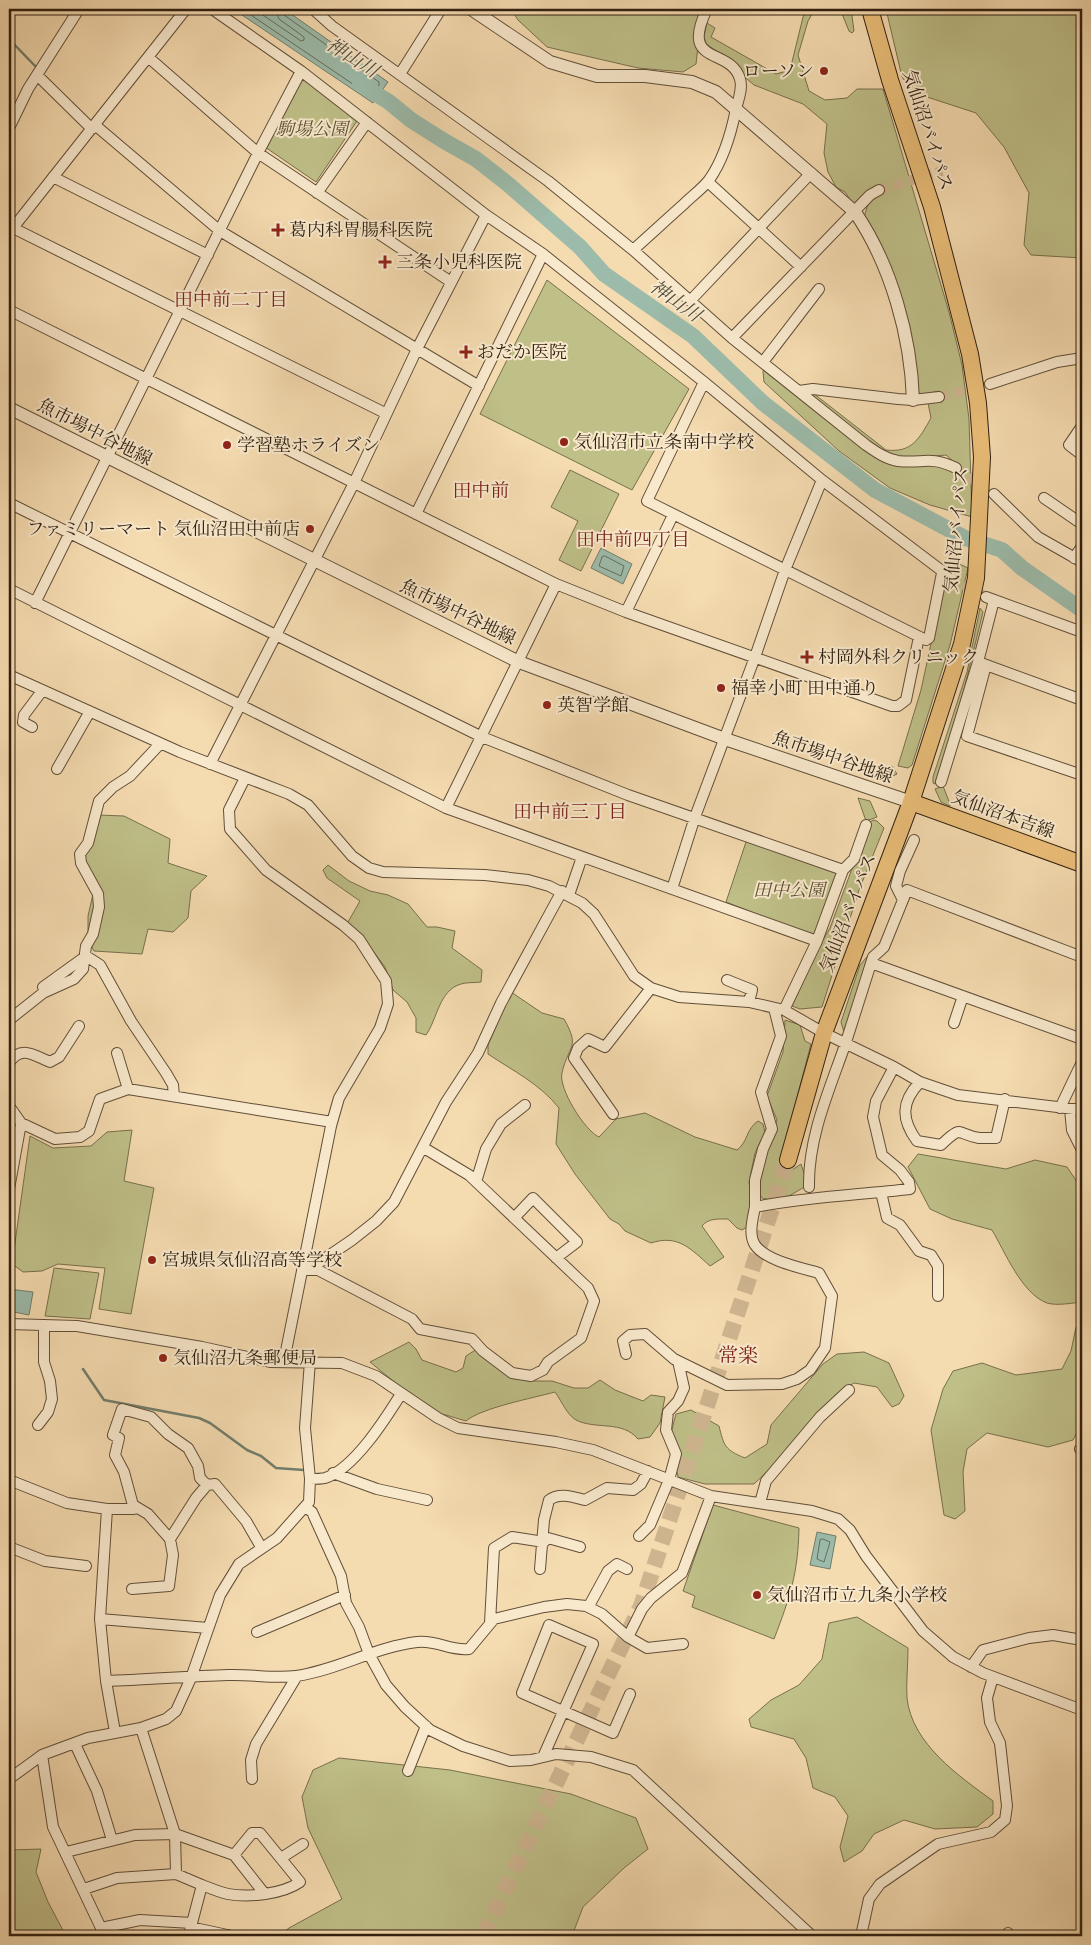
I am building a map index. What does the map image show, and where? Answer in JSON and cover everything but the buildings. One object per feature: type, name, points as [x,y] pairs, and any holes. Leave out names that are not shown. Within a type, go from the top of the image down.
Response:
[{"type":"main road","name":"気仙沼バイパス","points":[[788,1160],[824,1034],[911,802],[962,644],[976,578],[978,504],[982,458],[978,403],[970,354],[932,207],[890,80],[870,9]]},
{"type":"main road","name":"気仙沼本吉線","points":[[911,802],[1082,864]]},
{"type":"street","points":[[9,128],[37,75],[79,9]]},
{"type":"street","points":[[186,9],[10,229],[385,413]]},
{"type":"street","points":[[212,9],[301,72],[486,215],[543,254],[704,382],[822,480],[946,575],[930,638],[919,637],[647,501],[704,382]]},
{"type":"street","points":[[313,9],[332,26],[548,181],[632,250],[732,338],[866,445],[888,458],[899,461],[936,460],[956,468]]},
{"type":"street","points":[[400,74],[441,9]]},
{"type":"street","points":[[471,9],[550,62],[597,76],[645,76],[692,82],[716,92],[737,108],[855,212],[871,236],[882,261],[909,350],[912,400]]},
{"type":"street","points":[[632,250],[708,182],[718,166],[732,131],[742,88],[736,70],[712,56],[700,43],[698,34],[707,9]]},
{"type":"street","points":[[148,57],[258,153],[451,282]]},
{"type":"street","points":[[35,603],[258,153],[301,72]]},
{"type":"street","points":[[37,75],[93,127],[220,231],[479,386]]},
{"type":"street","points":[[318,193],[367,122]]},
{"type":"street","points":[[690,301],[810,173]]},
{"type":"street","points":[[53,177],[208,255]]},
{"type":"street","points":[[708,182],[801,267]]},
{"type":"street","points":[[732,338],[870,195],[880,190]]},
{"type":"street","points":[[210,764],[354,483],[385,413],[486,215]]},
{"type":"street","points":[[416,514],[543,254]]},
{"type":"street","points":[[763,362],[819,289]]},
{"type":"street","points":[[9,310],[556,584],[626,612],[892,706],[898,706],[906,700],[919,637]]},
{"type":"street","points":[[990,384],[1058,362],[1082,358]]},
{"type":"street","points":[[799,391],[813,389],[912,400],[939,396]]},
{"type":"street","name":"魚市場中谷地線","points":[[9,408],[519,662],[725,739],[911,802]]},
{"type":"street","points":[[1082,426],[1069,445],[1082,454]]},
{"type":"street","points":[[672,889],[695,817],[755,657],[785,570],[822,480]]},
{"type":"street","points":[[994,494],[1038,537],[1078,560],[1082,546]]},
{"type":"street","points":[[1044,498],[1082,524]]},
{"type":"street","points":[[9,503],[68,534],[482,737],[628,795],[843,870]]},
{"type":"street","points":[[626,612],[673,515]]},
{"type":"street","points":[[446,808],[556,584]]},
{"type":"street","points":[[9,602],[11,590],[446,808],[817,941]]},
{"type":"street","points":[[1082,632],[990,598],[982,664],[967,736],[1082,776]]},
{"type":"street","points":[[982,664],[1082,700]]},
{"type":"street","points":[[941,782],[982,664]]},
{"type":"street","points":[[9,675],[160,744],[289,794],[308,805],[352,856],[369,868],[383,872],[485,875],[528,880],[566,893],[582,903],[594,914],[634,976],[651,988],[679,997],[749,1002],[779,1009],[824,1034],[894,1067],[920,1082],[958,1095],[1005,1099],[1082,1110]]},
{"type":"street","points":[[32,727],[23,722],[24,715],[42,691]]},
{"type":"street","points":[[57,769],[90,713]]},
{"type":"street","points":[[9,1020],[43,993],[74,979],[84,969],[86,946],[93,934],[99,907],[98,894],[81,863],[80,854],[88,843],[99,801],[113,787],[130,776],[160,744]]},
{"type":"street","points":[[246,778],[229,810],[230,830],[266,870],[343,925],[359,939],[386,981],[388,1004],[380,1028],[339,1098],[332,1122],[306,1272],[284,1361]]},
{"type":"street","points":[[626,1354],[624,1341],[630,1335],[644,1334],[678,1361],[727,1385],[782,1384],[797,1379],[810,1370],[824,1348],[832,1296],[826,1282],[819,1273],[772,1259],[755,1245],[751,1227],[755,1207],[756,1180],[763,1149],[772,1129],[761,1092],[781,1036],[779,1009],[817,941],[843,870],[854,858],[866,825]]},
{"type":"street","points":[[902,900],[896,886],[900,871],[914,840]]},
{"type":"street","points":[[306,1272],[352,1240],[394,1202],[424,1148],[446,1102],[478,1053],[501,1003],[566,893],[582,857]]},
{"type":"street","points":[[810,1187],[811,1151],[829,1084],[845,1043],[873,957],[884,947],[907,890],[1082,957]]},
{"type":"street","points":[[9,1012],[86,956]]},
{"type":"street","points":[[86,956],[100,965],[132,1021],[166,1073],[172,1085],[174,1096]]},
{"type":"street","points":[[872,963],[1082,1039]]},
{"type":"street","points":[[727,980],[752,990],[749,1002]]},
{"type":"street","points":[[613,1114],[574,1058],[578,1048],[588,1040],[605,1047],[651,988]]},
{"type":"street","points":[[954,1022],[963,996]]},
{"type":"street","points":[[9,1063],[20,1052],[26,1051],[50,1062],[60,1057],[79,1026]]},
{"type":"street","points":[[117,1053],[128,1089]]},
{"type":"street","points":[[1082,1062],[1065,1109],[1072,1130],[1082,1150]]},
{"type":"street","points":[[755,1207],[802,1198],[836,1197],[910,1189],[910,1182],[900,1170],[882,1155],[872,1117],[876,1102],[894,1067]]},
{"type":"street","points":[[920,1082],[909,1093],[905,1105],[909,1129],[917,1141],[940,1145],[953,1133],[963,1131],[978,1138],[996,1138],[1005,1099]]},
{"type":"street","points":[[9,1106],[21,1123],[55,1139],[80,1137],[89,1131],[100,1099],[128,1089],[332,1122]]},
{"type":"street","points":[[476,1182],[486,1149],[501,1124],[525,1105]]},
{"type":"street","points":[[9,1188],[21,1123]]},
{"type":"street","points":[[306,1272],[318,1270],[412,1318],[420,1329],[472,1339],[512,1373],[531,1376],[543,1370],[548,1362],[580,1338],[594,1301],[588,1288],[469,1175],[424,1148]]},
{"type":"street","points":[[882,1192],[886,1218],[900,1225],[908,1239],[919,1251],[931,1256],[938,1266],[938,1296]]},
{"type":"street","points":[[514,1218],[533,1198],[577,1242],[556,1258]]},
{"type":"street","points":[[9,1324],[77,1326],[202,1347],[270,1362],[310,1361],[342,1363],[376,1376],[438,1418],[458,1428],[556,1442],[593,1450],[711,1496],[812,1511],[838,1519],[850,1530],[866,1556],[923,1631],[953,1657],[994,1677],[1082,1710]]},
{"type":"street","points":[[38,1426],[48,1412],[52,1399],[50,1381],[44,1362],[44,1325]]},
{"type":"street","points":[[9,1779],[42,1755],[88,1738],[141,1728],[166,1719],[176,1711],[191,1678],[220,1595],[239,1564],[261,1547],[277,1538],[309,1502],[310,1479],[305,1428],[310,1361]]},
{"type":"street","points":[[639,1536],[650,1525],[670,1480],[676,1454],[666,1430],[668,1412],[678,1401],[684,1388],[678,1361]]},
{"type":"street","points":[[760,1503],[766,1481],[820,1417],[849,1390]]},
{"type":"street","points":[[310,1479],[326,1478],[346,1464],[375,1436],[401,1394]]},
{"type":"street","points":[[132,1589],[169,1586],[172,1555],[170,1538],[148,1514],[133,1505],[124,1472],[115,1455],[119,1438],[113,1435],[122,1409],[151,1416],[168,1434],[188,1448],[198,1466],[200,1478],[207,1485]]},
{"type":"street","points":[[540,1570],[544,1542],[544,1520],[549,1500],[555,1496],[567,1496],[585,1500],[607,1488],[633,1490],[641,1484],[648,1472]]},
{"type":"street","points":[[333,1473],[377,1489],[427,1500]]},
{"type":"street","points":[[9,1480],[67,1503],[107,1509],[134,1508],[133,1505]]},
{"type":"street","points":[[170,1538],[196,1498],[207,1485],[215,1484],[246,1521],[261,1547]]},
{"type":"street","points":[[628,1637],[642,1608],[651,1598],[682,1573],[711,1496]]},
{"type":"street","points":[[305,1507],[312,1512],[338,1569],[345,1595],[369,1654],[386,1685],[405,1707],[426,1726],[463,1746],[510,1761],[556,1754],[591,1757],[633,1770],[808,1935]]},
{"type":"street","points":[[107,1509],[100,1619],[106,1681],[116,1732]]},
{"type":"street","points":[[490,1623],[494,1548],[512,1537],[544,1542]]},
{"type":"street","points":[[544,1542],[548,1538],[580,1547]]},
{"type":"street","points":[[9,1547],[45,1561],[86,1566]]},
{"type":"street","points":[[586,1606],[590,1604],[608,1571],[617,1564],[627,1570]]},
{"type":"street","points":[[257,1632],[345,1595]]},
{"type":"street","points":[[106,1681],[229,1675],[296,1676],[337,1667],[369,1654],[416,1642],[436,1642],[456,1650],[469,1649],[494,1619],[544,1607],[567,1604],[586,1606],[602,1614],[628,1637],[647,1648],[683,1644]]},
{"type":"street","points":[[100,1619],[208,1628]]},
{"type":"street","points":[[543,1757],[563,1713],[593,1644],[549,1625],[522,1693],[563,1713],[613,1733],[630,1694]]},
{"type":"street","points":[[971,1667],[983,1650],[1020,1640],[1053,1635],[1082,1640]]},
{"type":"street","points":[[252,1779],[251,1760],[256,1744],[296,1676]]},
{"type":"street","points":[[861,1936],[869,1900],[880,1884],[938,1844],[991,1832],[1005,1820],[1007,1806],[1000,1743],[990,1722],[986,1698],[994,1677]]},
{"type":"street","points":[[408,1771],[426,1726]]},
{"type":"street","points":[[141,1728],[175,1834],[176,1874]]},
{"type":"street","points":[[75,1744],[97,1790],[112,1840]]},
{"type":"street","points":[[42,1755],[53,1827],[101,1928],[140,1920],[232,1936]]},
{"type":"street","points":[[84,1889],[117,1878],[176,1874],[228,1894],[264,1893],[300,1882],[260,1832],[252,1833],[234,1855]]},
{"type":"street","points":[[66,1852],[135,1834],[175,1834],[234,1855],[264,1893]]},
{"type":"street","points":[[281,1858],[303,1844]]},
{"type":"street","points":[[190,1929],[202,1885]]},
{"type":"green space","points":[[511,9],[642,9],[653,12],[670,9],[702,9],[696,64],[683,72],[638,68],[547,47],[518,20]]},
{"type":"green space","points":[[805,9],[815,9],[808,21],[798,55],[809,91],[825,100],[847,98],[857,89],[883,89],[949,312],[962,365],[969,419],[972,517],[930,505],[890,488],[839,451],[764,382],[763,371],[766,367],[880,457],[903,459],[887,455],[807,394],[813,393],[886,450],[902,449],[914,443],[931,418],[928,403],[942,400],[939,391],[922,395],[918,392],[905,325],[893,277],[876,234],[864,217],[869,201],[884,191],[882,186],[869,191],[860,204],[853,204],[845,192],[836,187],[828,172],[824,153],[827,124],[803,104],[754,85],[706,44],[704,36],[707,23],[715,28],[711,37],[776,74],[790,70]],"holes":[[[946,455],[954,462],[907,459]]]},
{"type":"green space","points":[[840,9],[851,9],[854,31],[852,33],[849,31]]},
{"type":"green space","points":[[886,9],[1079,9],[1082,25],[1082,258],[1031,255],[1024,245],[1029,193],[1004,147],[976,113],[927,97],[910,88],[902,77]]},
{"type":"green space","name":"駒場公園","points":[[302,78],[357,121],[316,182],[265,147]]},
{"type":"green space","points":[[547,280],[689,389],[632,490],[480,414]]},
{"type":"green space","points":[[570,470],[619,494],[581,571],[559,560],[578,521],[551,507]]},
{"type":"green space","points":[[953,561],[968,568],[950,645],[912,765],[908,768],[898,766],[921,690],[948,565]]},
{"type":"green space","points":[[980,608],[983,612],[960,706],[935,784],[933,783],[933,777],[967,672]]},
{"type":"green space","points":[[892,766],[897,774],[882,781],[867,775]]},
{"type":"green space","points":[[943,786],[950,806],[941,802],[935,789]]},
{"type":"green space","points":[[858,798],[870,801],[877,817],[866,821]]},
{"type":"green space","points":[[98,815],[124,816],[170,839],[168,863],[207,876],[191,891],[188,918],[173,932],[148,929],[142,954],[94,951],[88,940],[88,916],[93,894],[84,857]]},
{"type":"green space","points":[[873,820],[877,821],[884,828],[859,890],[822,1007],[800,1009],[792,1006],[820,945],[830,928],[869,823]]},
{"type":"green space","name":"田中公園","points":[[747,839],[837,871],[814,936],[726,902]]},
{"type":"green space","points":[[328,865],[349,881],[370,891],[388,895],[408,904],[427,927],[455,931],[452,948],[482,970],[481,982],[461,984],[448,992],[439,1006],[426,1035],[416,1032],[416,1018],[407,1002],[393,990],[385,967],[361,935],[348,922],[360,901],[327,878],[323,870]]},
{"type":"green space","points":[[871,952],[844,1032],[841,1022],[860,965]]},
{"type":"green space","points":[[511,992],[542,1013],[564,1019],[572,1036],[572,1047],[562,1073],[564,1088],[580,1118],[599,1137],[616,1119],[645,1113],[695,1137],[737,1150],[741,1147],[754,1124],[758,1121],[763,1124],[765,1132],[755,1153],[749,1182],[752,1204],[747,1227],[742,1230],[737,1228],[728,1219],[710,1220],[702,1226],[724,1257],[710,1266],[684,1245],[669,1240],[651,1243],[625,1231],[619,1224],[610,1219],[575,1174],[556,1144],[559,1108],[534,1084],[488,1054],[488,1045]]},
{"type":"green space","points":[[785,1020],[800,1025],[805,1041],[811,1044],[782,1154],[781,1166],[789,1172],[801,1164],[808,1185],[789,1196],[763,1199],[755,1188],[777,1120],[767,1096],[783,1052]]},
{"type":"green space","points":[[132,1130],[124,1181],[154,1188],[131,1314],[99,1309],[105,1268],[58,1264],[42,1271],[23,1272],[12,1264],[30,1136],[53,1148],[91,1146],[107,1132]]},
{"type":"green space","points":[[918,1154],[1006,1169],[1035,1160],[1067,1167],[1082,1189],[1082,1302],[1055,1304],[1047,1303],[1038,1298],[1022,1282],[992,1230],[952,1219],[930,1209],[908,1167]]},
{"type":"green space","points":[[54,1268],[99,1273],[90,1319],[45,1316]]},
{"type":"green space","points":[[1082,1323],[1082,1423],[1073,1440],[1048,1447],[987,1433],[967,1449],[963,1472],[965,1511],[955,1519],[944,1515],[931,1430],[943,1389],[953,1371],[982,1363],[1016,1375],[1062,1369],[1071,1351],[1076,1327]]},
{"type":"green space","points":[[409,1342],[416,1349],[422,1360],[456,1372],[463,1368],[466,1356],[477,1349],[500,1370],[533,1381],[552,1381],[574,1388],[588,1388],[600,1380],[615,1390],[643,1401],[651,1395],[665,1397],[660,1423],[650,1437],[638,1439],[624,1429],[592,1425],[576,1420],[567,1411],[555,1392],[495,1408],[473,1416],[466,1421],[439,1413],[403,1389],[370,1362]]},
{"type":"green space","points":[[864,1352],[889,1363],[904,1396],[899,1404],[892,1407],[877,1387],[854,1383],[841,1391],[774,1465],[754,1484],[705,1484],[678,1477],[671,1433],[676,1414],[691,1410],[719,1426],[722,1438],[729,1450],[745,1458],[767,1444],[771,1425],[823,1364],[837,1354]]},
{"type":"green space","points":[[713,1505],[799,1528],[795,1572],[785,1610],[774,1639],[692,1607],[695,1596],[683,1591]]},
{"type":"green space","points":[[857,1617],[908,1648],[907,1698],[911,1715],[918,1730],[927,1744],[952,1770],[993,1801],[993,1814],[977,1827],[935,1829],[904,1820],[874,1834],[862,1851],[844,1862],[840,1847],[848,1816],[835,1797],[813,1788],[806,1758],[794,1739],[751,1727],[749,1719],[771,1700],[799,1685],[822,1659],[829,1623]]},
{"type":"green space","points":[[339,1758],[450,1770],[571,1794],[636,1818],[648,1849],[624,1868],[583,1907],[572,1936],[279,1936],[289,1928],[342,1899],[308,1828],[302,1797],[313,1770]]},
{"type":"green space","points":[[41,1849],[36,1872],[48,1902],[66,1936],[9,1936],[9,1850]]},
{"type":"water","points":[[233,9],[284,9],[388,82],[373,103]]},
{"type":"water","points":[[601,548],[632,564],[623,584],[591,568]]},
{"type":"water","points":[[9,1289],[33,1292],[29,1315],[9,1311]]},
{"type":"water","points":[[817,1532],[836,1536],[830,1569],[810,1565]]},
{"type":"waterway","points":[[9,39],[38,69]]},
{"type":"waterway","name":"神山川","points":[[360,84],[389,102],[411,120],[476,159],[509,185],[580,247],[604,274],[693,336],[763,403],[875,490],[965,538],[1002,550],[1022,568],[1082,610]]},
{"type":"waterway","points":[[83,1369],[104,1400],[199,1418],[210,1423],[247,1450],[261,1456],[276,1468],[304,1470]]},
{"type":"tunnel","points":[[879,190],[942,171]]},
{"type":"tunnel","points":[[939,397],[980,386]]},
{"type":"tunnel","points":[[956,468],[983,486]]},
{"type":"tunnel","points":[[950,577],[986,597]]},
{"type":"tunnel","points":[[483,1936],[641,1606],[788,1160]]},
{"type":"place","name":"ローソン","points":[[824,71]]},
{"type":"place","name":"葛内科胃腸科医院","points":[[278,230]]},
{"type":"place","name":"三条小児科医院","points":[[385,262]]},
{"type":"place","name":"おだか医院","points":[[466,352]]},
{"type":"place","name":"気仙沼市立条南中学校","points":[[564,442]]},
{"type":"place","name":"学習塾ホライズン","points":[[227,445]]},
{"type":"place","name":"ファミリーマート 気仙沼田中前店","points":[[310,529]]},
{"type":"place","name":"村岡外科クリニック","points":[[807,657]]},
{"type":"place","name":"福幸小町 田中通り","points":[[721,688]]},
{"type":"place","name":"英智学館","points":[[547,705]]},
{"type":"place","name":"宮城県気仙沼高等学校","points":[[152,1260]]},
{"type":"place","name":"気仙沼九条郵便局","points":[[163,1358]]},
{"type":"place","name":"気仙沼市立九条小学校","points":[[757,1595]]},
{"type":"district","name":"田中前二丁目","points":[[231,299]]},
{"type":"district","name":"田中前","points":[[481,490]]},
{"type":"district","name":"田中前四丁目","points":[[633,539]]},
{"type":"district","name":"田中前三丁目","points":[[570,811]]},
{"type":"district","name":"常楽","points":[[738,1355]]}]
